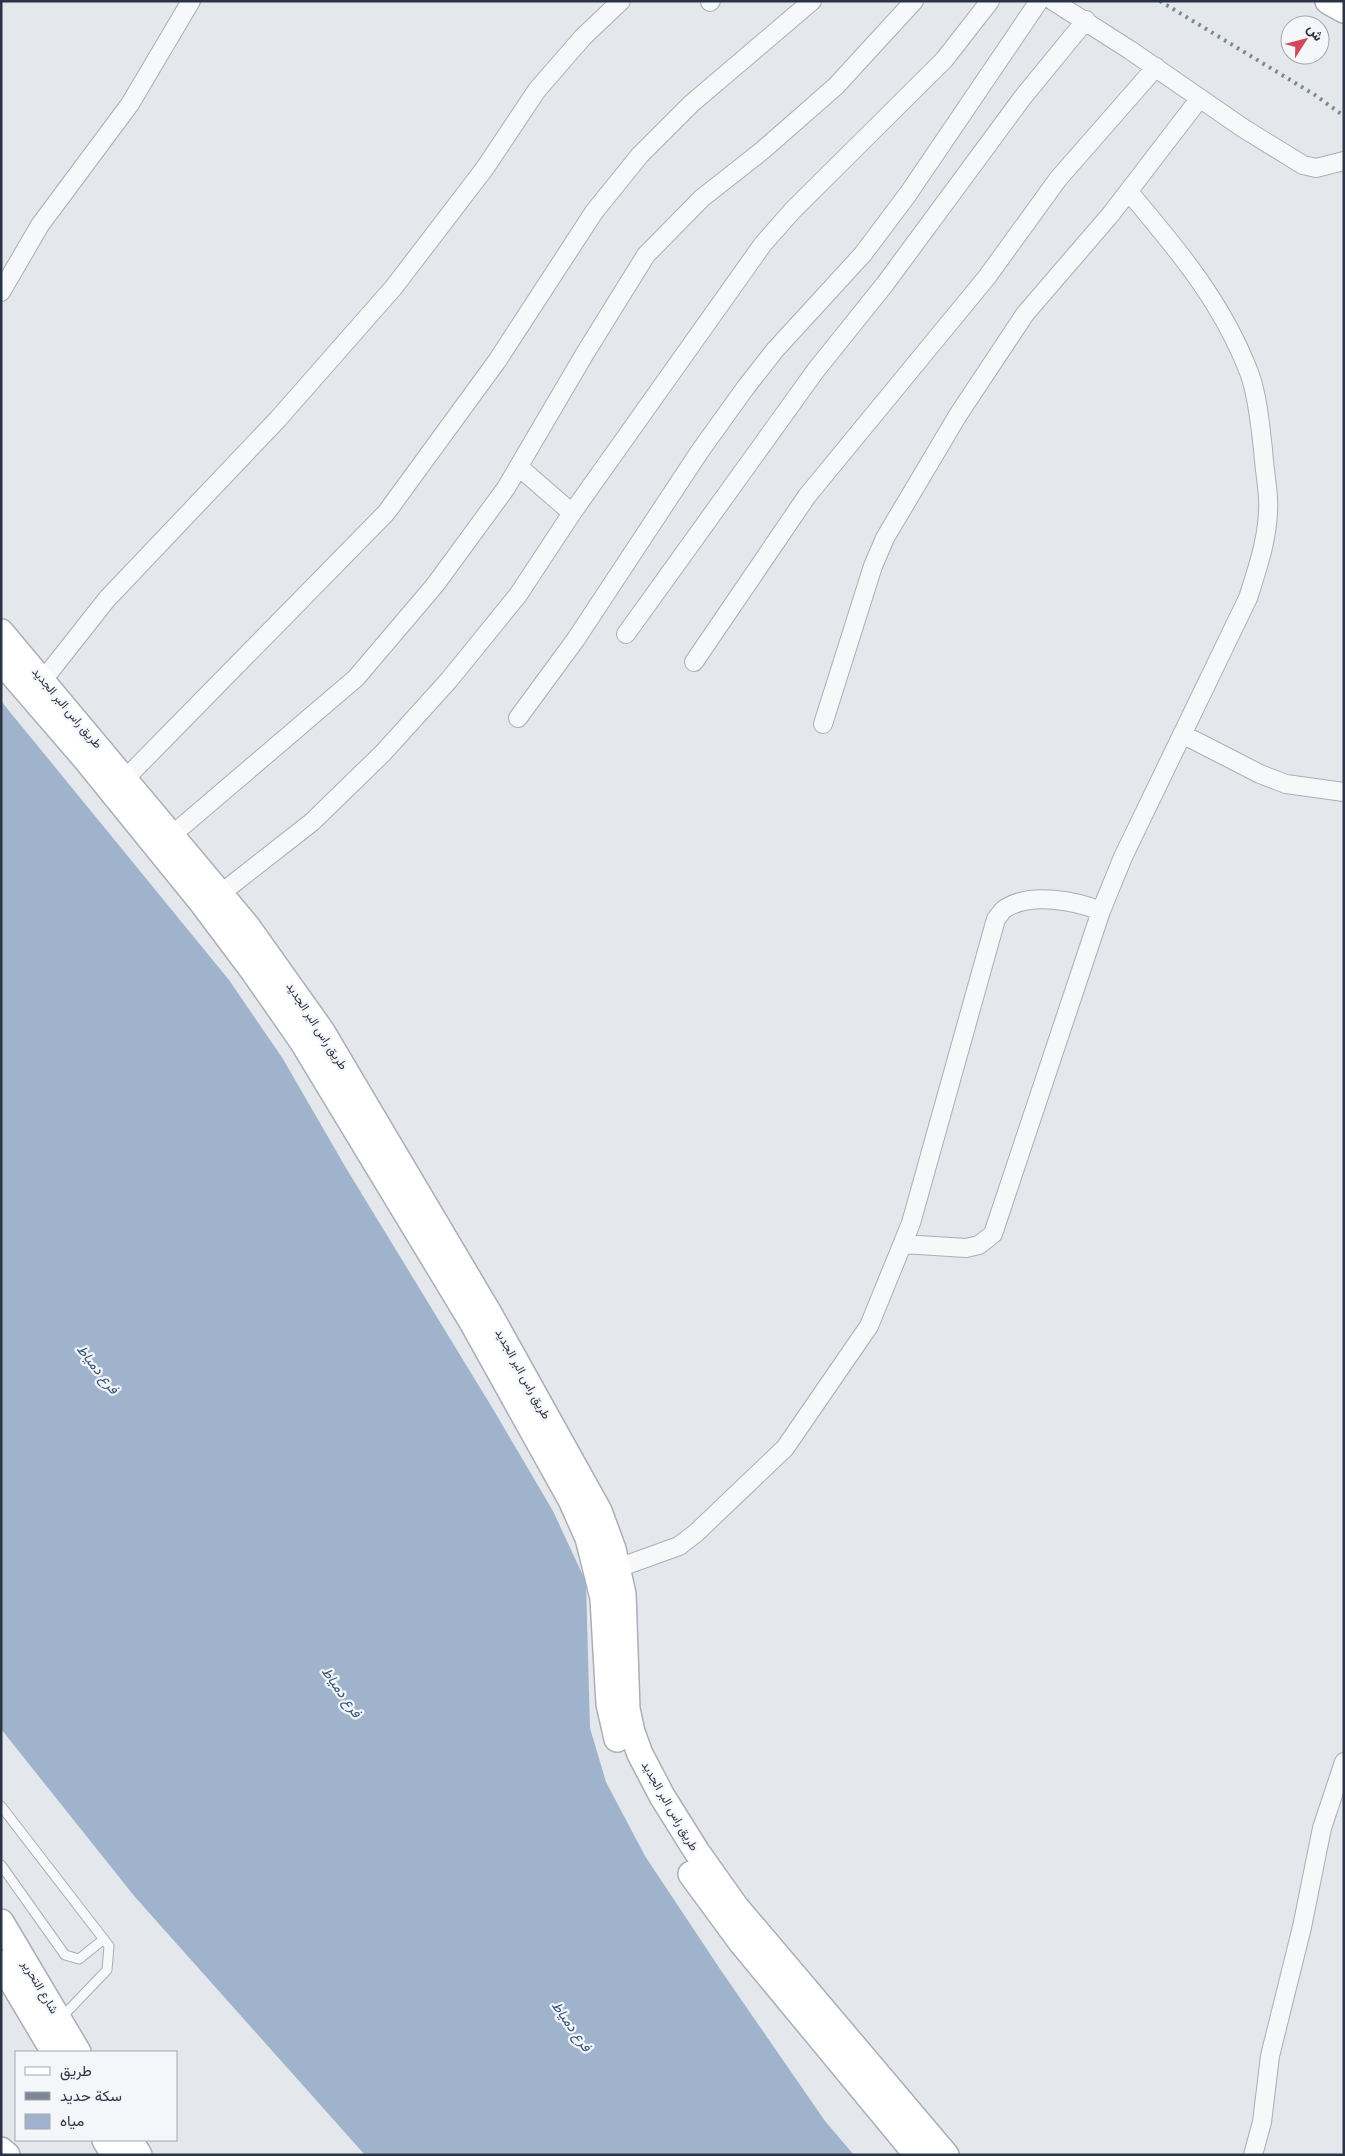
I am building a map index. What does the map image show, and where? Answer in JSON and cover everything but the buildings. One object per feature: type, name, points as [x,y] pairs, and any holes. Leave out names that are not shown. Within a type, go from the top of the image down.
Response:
[{"type":"main road","points":[[1328,1],[1344,10]]},
{"type":"main road","name":"طريق راس البر الجديد","points":[[1,632],[172,835],[273,960],[321,1030],[481,1318],[572,1500],[588,1538],[603,1598],[610,1711],[626,1764],[663,1830],[700,1888],[741,1942],[798,1995],[946,2155]]},
{"type":"main road","name":"طريق راس البر الجديد","points":[[1,661],[104,783],[254,972],[481,1318],[590,1493],[607,1530],[618,1568],[625,1620],[627,1709],[640,1754],[678,1824],[716,1880],[758,1933],[798,1995],[917,2155]]},
{"type":"main road","name":"شارع التحرير","points":[[1,1922],[77,2051]]},
{"type":"main road","name":"شارع التحرير","points":[[1,1963],[53,2051]]},
{"type":"main road","points":[[106,2141],[114,2155]]},
{"type":"main road","points":[[131,2141],[138,2155]]},
{"type":"main road","points":[[1,2150],[7,2155]]},
{"type":"street","points":[[1,292],[40,225],[130,104],[191,1]]},
{"type":"street","points":[[43,680],[107,599],[278,420],[394,286],[485,168],[537,90],[583,37],[621,1]]},
{"type":"street","points":[[125,779],[386,513],[496,360],[594,212],[640,155],[691,104],[812,1]]},
{"type":"street","points":[[172,835],[356,678],[434,585],[506,488],[646,255],[702,198],[763,150],[836,86],[914,1]]},
{"type":"street","points":[[220,894],[312,822],[383,753],[449,680],[518,595],[572,513],[763,244],[793,210],[944,60],[990,1]]},
{"type":"street","points":[[518,718],[576,639],[700,451],[734,403],[775,350],[863,254],[908,194],[1039,1]]},
{"type":"street","points":[[1054,1],[1156,67],[1249,132],[1303,165],[1316,168],[1344,161]]},
{"type":"street","points":[[626,634],[816,370],[885,284],[1023,97],[1086,20]]},
{"type":"street","points":[[694,662],[807,496],[987,277],[1058,179],[1156,67]]},
{"type":"street","points":[[823,724],[860,601],[885,538],[958,415],[1025,314],[1129,192],[1200,98]]},
{"type":"street","points":[[903,1244],[966,1248],[979,1245],[993,1234],[1101,911],[1123,857],[1248,598],[1258,567],[1266,531],[1268,500],[1260,422],[1250,376],[1231,332],[1187,260],[1129,192]]},
{"type":"street","points":[[519,467],[572,513]]},
{"type":"street","points":[[1182,734],[1260,774],[1286,784],[1344,792]]},
{"type":"street","points":[[618,1568],[679,1546],[696,1533],[785,1448],[869,1326],[911,1223],[996,920],[1005,908],[1034,901],[1081,903],[1101,911]]},
{"type":"street","points":[[1253,2155],[1262,2122],[1270,2056],[1302,1927],[1322,1828],[1344,1762]]},
{"type":"lane","points":[[1,1806],[109,1946],[107,1970],[59,2020]]},
{"type":"lane","points":[[1,1865],[64,1955],[79,1959],[104,1939]]},
{"type":"water","name":"فرع دمياط","points":[[1,701],[229,980],[283,1059],[346,1168],[553,1511],[586,1582],[590,1728],[606,1782],[645,1856],[720,1969],[825,2121],[854,2155],[365,2155],[135,1897],[1,1729]]},
{"type":"railway","points":[[1160,1],[1315,95],[1344,116]]}]
